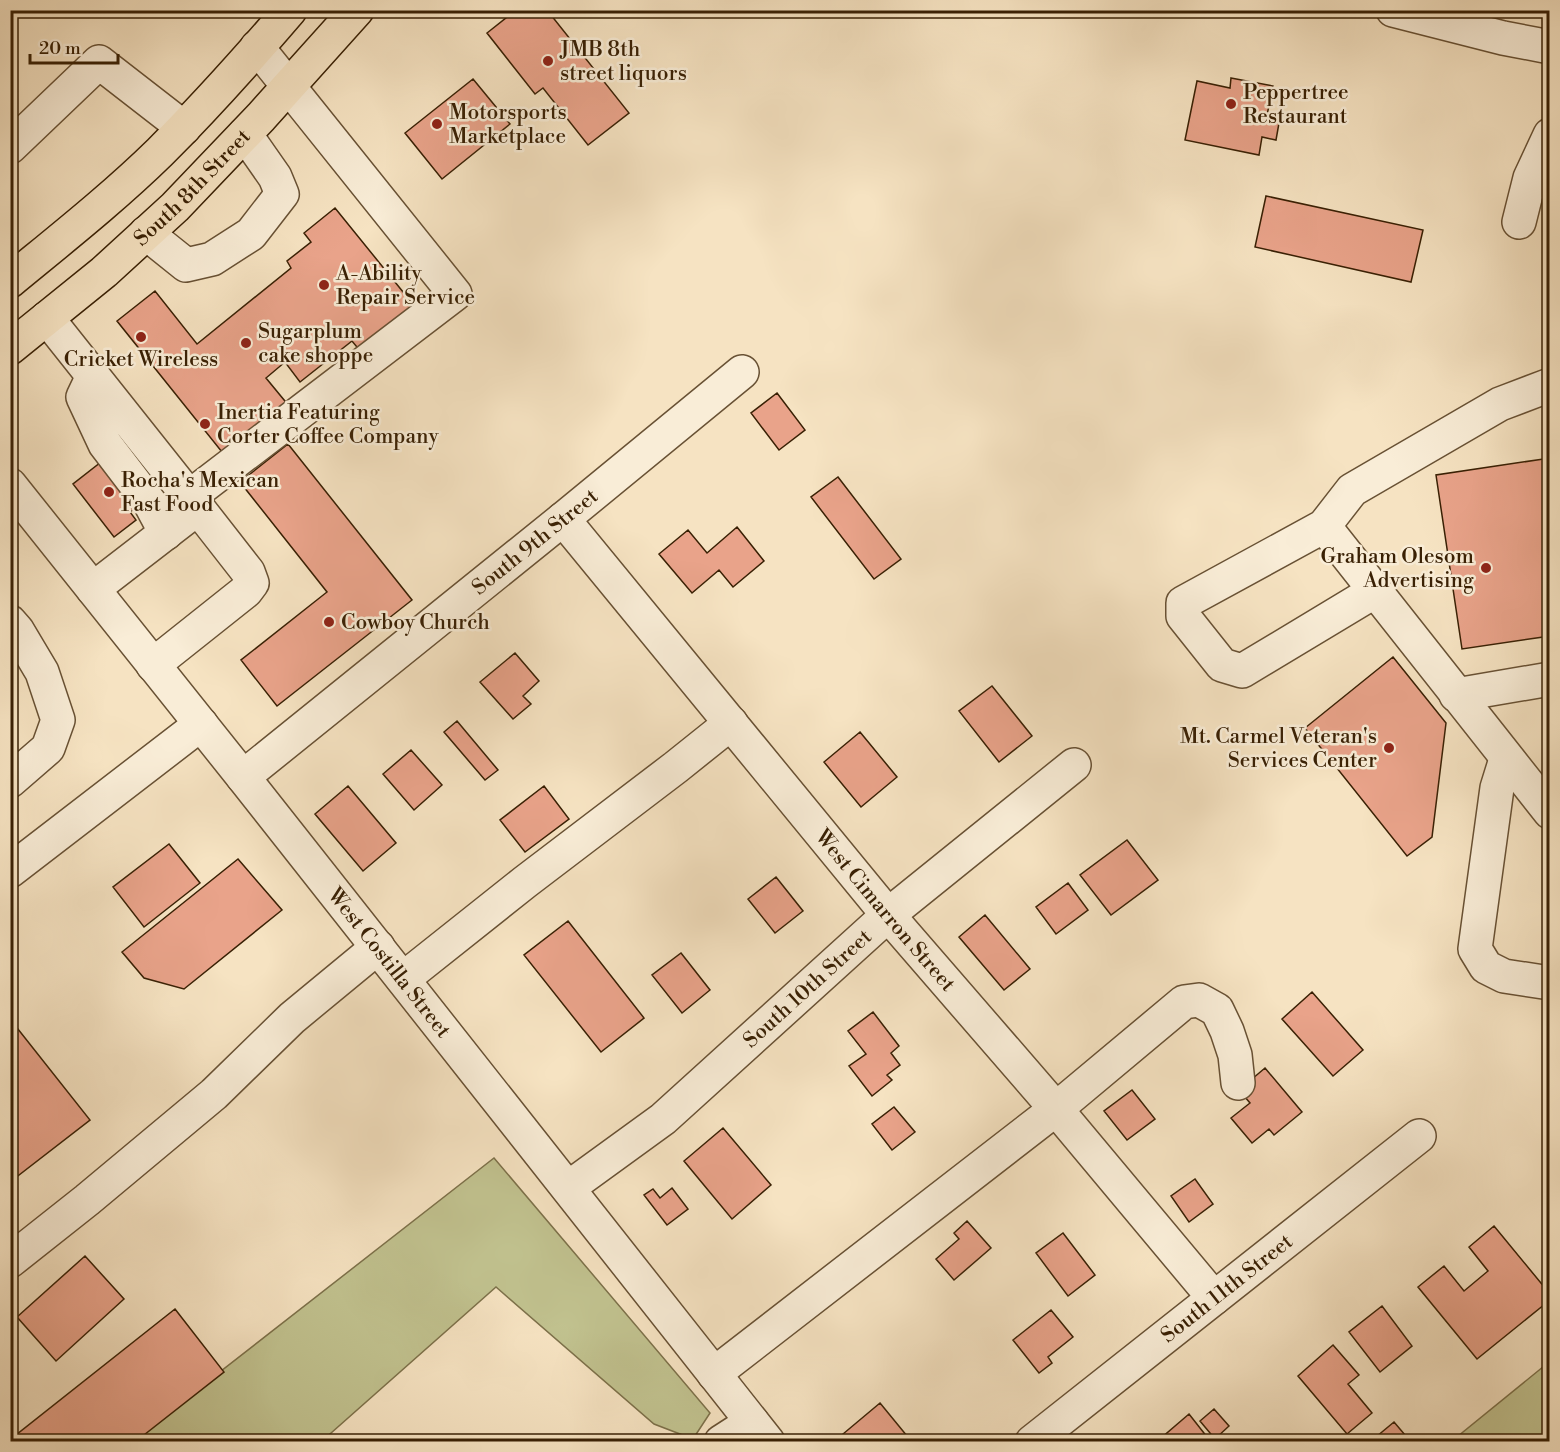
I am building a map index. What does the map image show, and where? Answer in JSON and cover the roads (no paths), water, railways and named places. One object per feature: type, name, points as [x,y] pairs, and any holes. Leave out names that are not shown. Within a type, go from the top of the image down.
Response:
[{"type":"main road","points":[[10,281],[117,191],[184,128],[290,10]]},
{"type":"main road","name":"South 8th Street","points":[[10,348],[104,272],[204,178],[357,10]]},
{"type":"street","points":[[1393,10],[1550,47]]},
{"type":"street","points":[[93,589],[166,533],[193,502],[455,294],[258,47]]},
{"type":"street","points":[[10,147],[99,62],[184,128]]},
{"type":"street","points":[[147,233],[186,265],[212,259],[251,234],[282,194],[275,177],[244,134]]},
{"type":"street","points":[[1519,222],[1530,178],[1550,135]]},
{"type":"street","points":[[47,318],[248,572],[252,583],[246,591],[153,665]]},
{"type":"street","name":"South 9th Street","points":[[243,777],[742,372]]},
{"type":"street","points":[[93,376],[83,397],[100,435],[150,503],[166,533]]},
{"type":"street","points":[[1375,591],[1242,670],[1222,665],[1183,616],[1183,603],[1324,526],[1352,490],[1500,404],[1550,385]]},
{"type":"street","name":"West Costilla Street","points":[[10,485],[201,723],[760,1432]]},
{"type":"street","name":"West Cimarron Street","points":[[563,519],[888,915],[1056,1109],[1214,1298]]},
{"type":"street","points":[[1324,526],[1456,694],[1525,768],[1550,812]]},
{"type":"street","points":[[10,622],[42,672],[58,720],[48,748],[10,781]]},
{"type":"street","points":[[10,663],[44,708],[38,744],[10,770]]},
{"type":"street","points":[[1456,694],[1550,679]]},
{"type":"street","points":[[10,871],[201,723]]},
{"type":"street","points":[[403,979],[731,723]]},
{"type":"street","name":"South 10th Street","points":[[568,1188],[663,1119],[888,915],[1074,765]]},
{"type":"street","points":[[1525,768],[1497,788],[1475,949],[1486,967],[1504,976],[1550,983]]},
{"type":"street","points":[[10,1261],[214,1094],[292,1018],[378,947]]},
{"type":"street","points":[[714,1374],[1056,1109],[1184,1002],[1199,1000],[1217,1010],[1235,1055],[1239,1083]]},
{"type":"street","name":"South 11th Street","points":[[1032,1442],[1419,1136]]},
{"type":"street","points":[[721,1442],[760,1432]]},
{"type":"place","name":"JMB 8th street liquors","points":[[548,61]]},
{"type":"place","name":"Peppertree Restaurant","points":[[1231,104]]},
{"type":"place","name":"Motorsports Marketplace","points":[[437,124]]},
{"type":"place","name":"A-Ability Repair Service","points":[[324,285]]},
{"type":"place","name":"Cricket Wireless","points":[[141,337]]},
{"type":"place","name":"Sugarplum cake shoppe","points":[[246,343]]},
{"type":"place","name":"Inertia Featuring Corter Coffee Company","points":[[205,424]]},
{"type":"place","name":"Rocha's Mexican Fast Food","points":[[109,492]]},
{"type":"place","name":"Graham Olesom Advertising","points":[[1486,568]]},
{"type":"place","name":"Cowboy Church","points":[[329,622]]},
{"type":"place","name":"Mt. Carmel Veteran's Services Center","points":[[1389,748]]}]
